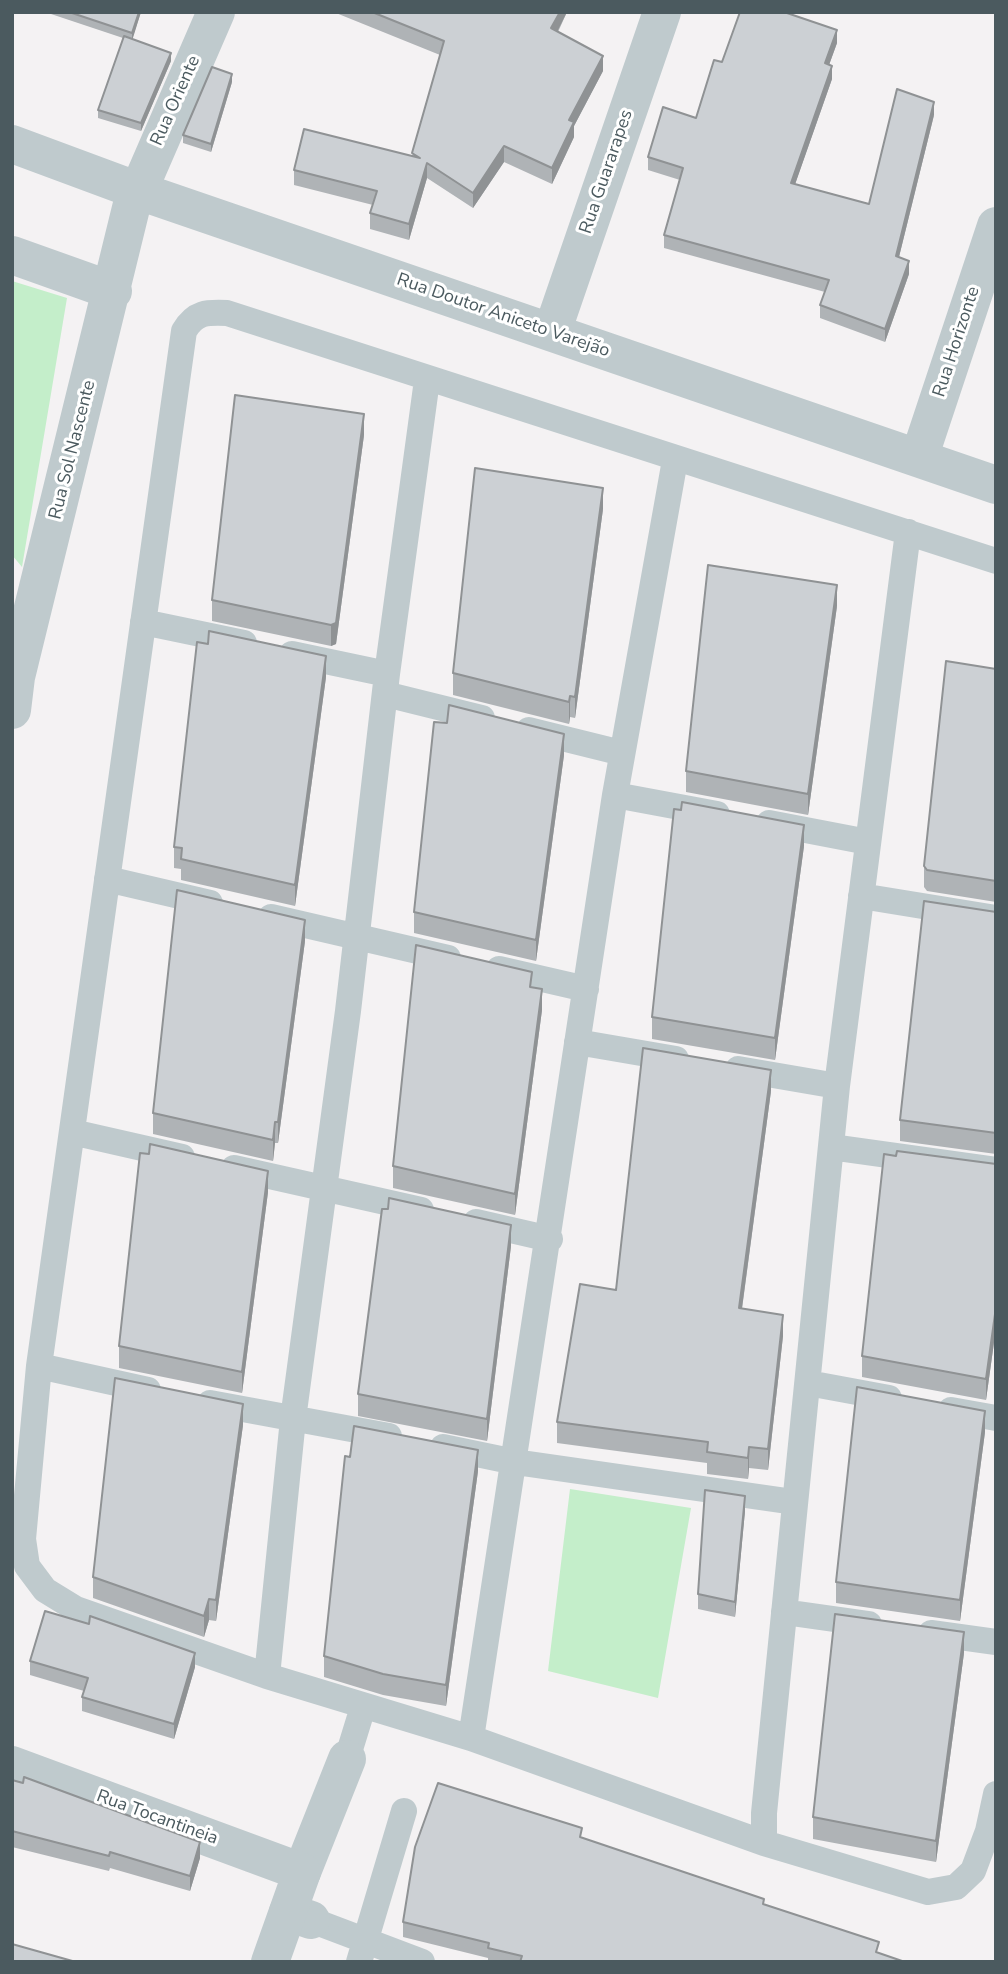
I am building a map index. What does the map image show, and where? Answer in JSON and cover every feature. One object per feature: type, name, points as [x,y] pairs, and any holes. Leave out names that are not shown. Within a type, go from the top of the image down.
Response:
[{"type":"street","name":"Rua Oriente","points":[[133,199],[216,12]]},
{"type":"street","name":"Rua Guararapes","points":[[552,332],[662,12]]},
{"type":"street","name":"Rua Doutor Aniceto Varejão","points":[[12,144],[133,199],[552,332],[996,485]]},
{"type":"street","name":"Rua Sol Nascente","points":[[14,687],[133,199]]},
{"type":"street","name":"Rua Horizonte","points":[[919,458],[996,226]]},
{"type":"street","points":[[12,255],[115,277]]},
{"type":"street","points":[[270,1962],[300,1916],[302,1872],[347,1759]]},
{"type":"street","name":"Rua Tocantineia","points":[[12,1765],[302,1872]]},
{"type":"lane","points":[[996,561],[674,460],[227,313],[205,312],[192,318],[184,331],[39,1366],[23,1539],[27,1566],[45,1590],[76,1609],[267,1676],[471,1738],[764,1843],[928,1892],[956,1887],[973,1871],[988,1831],[996,1794]]},
{"type":"lane","points":[[267,1676],[293,1419],[357,936],[386,684],[428,380]]},
{"type":"lane","points":[[471,1738],[550,1239],[615,795],[674,460]]},
{"type":"lane","points":[[764,1843],[794,1502],[836,1086],[908,532]]},
{"type":"lane","points":[[143,622],[386,684],[622,753]]},
{"type":"lane","points":[[615,795],[868,842]]},
{"type":"lane","points":[[107,879],[586,989]]},
{"type":"lane","points":[[861,897],[996,918]]},
{"type":"lane","points":[[578,1042],[836,1086]]},
{"type":"lane","points":[[72,1132],[550,1239]]},
{"type":"lane","points":[[831,1147],[996,1170]]},
{"type":"lane","points":[[39,1366],[181,1398],[515,1462],[794,1502]]},
{"type":"lane","points":[[808,1383],[996,1418]]},
{"type":"lane","points":[[784,1612],[996,1642]]},
{"type":"lane","points":[[347,1759],[363,1707]]},
{"type":"lane","points":[[362,1951],[404,1811]]},
{"type":"lane","points":[[300,1916],[362,1951],[422,1962]]},
{"type":"green space","points":[[12,281],[67,298],[22,567],[12,555]]},
{"type":"green space","points":[[570,1489],[691,1508],[658,1698],[548,1671]]},
{"type":"building","points":[[69,12],[139,12],[132,33]]},
{"type":"building","points":[[372,12],[560,12],[551,28],[603,56],[569,120],[574,122],[552,168],[504,146],[473,193],[427,163],[409,224],[370,213],[377,191],[294,170],[304,129],[420,158],[412,153],[444,41]]},
{"type":"building","points":[[740,12],[784,12],[837,30],[825,63],[832,66],[791,183],[869,204],[897,89],[934,102],[896,256],[909,261],[885,329],[820,305],[829,280],[664,235],[683,168],[648,157],[663,107],[696,118],[714,60],[722,62]]},
{"type":"building","points":[[124,36],[171,53],[141,123],[98,110]]},
{"type":"building","points":[[212,67],[232,74],[211,144],[183,135]]},
{"type":"building","points":[[235,395],[364,414],[336,623],[331,625],[212,600]]},
{"type":"building","points":[[475,468],[603,488],[575,697],[570,696],[569,702],[453,673]]},
{"type":"building","points":[[708,565],[837,585],[808,794],[686,771]]},
{"type":"building","points":[[209,631],[326,656],[295,885],[181,859],[182,848],[174,847],[197,642],[208,644]]},
{"type":"building","points":[[946,661],[996,669],[996,881],[927,870],[924,866]]},
{"type":"building","points":[[449,705],[564,734],[536,940],[414,912],[434,722],[447,723]]},
{"type":"building","points":[[682,802],[804,825],[775,1038],[652,1017],[674,809],[681,810]]},
{"type":"building","points":[[177,890],[305,920],[278,1122],[275,1122],[273,1140],[153,1113]]},
{"type":"building","points":[[924,901],[996,912],[996,1133],[900,1120]]},
{"type":"building","points":[[416,945],[532,972],[530,987],[542,989],[515,1194],[393,1166]]},
{"type":"building","points":[[643,1048],[771,1070],[739,1308],[783,1315],[768,1449],[749,1447],[748,1458],[707,1452],[708,1442],[557,1422],[580,1284],[616,1290]]},
{"type":"building","points":[[150,1144],[268,1171],[242,1372],[119,1346],[140,1153],[149,1154]]},
{"type":"building","points":[[897,1151],[996,1164],[996,1307],[986,1379],[862,1356],[884,1154],[896,1156]]},
{"type":"building","points":[[389,1198],[511,1225],[487,1419],[358,1394],[382,1209],[388,1209]]},
{"type":"building","points":[[115,1378],[243,1404],[216,1600],[209,1599],[204,1616],[93,1577]]},
{"type":"building","points":[[857,1387],[985,1411],[960,1600],[836,1582]]},
{"type":"building","points":[[354,1426],[478,1450],[446,1685],[383,1674],[324,1656],[345,1456],[350,1457]]},
{"type":"building","points":[[705,1490],[745,1496],[735,1602],[698,1594]]},
{"type":"building","points":[[45,1611],[89,1624],[90,1616],[195,1653],[174,1724],[82,1697],[88,1678],[30,1661]]},
{"type":"building","points":[[835,1614],[964,1632],[936,1841],[813,1817]]},
{"type":"building","points":[[24,1777],[200,1842],[190,1876],[110,1852],[109,1856],[12,1831],[12,1780],[23,1783]]},
{"type":"building","points":[[438,1783],[582,1828],[580,1837],[764,1899],[763,1904],[879,1942],[876,1952],[905,1962],[520,1962],[522,1956],[488,1948],[489,1943],[403,1922],[415,1847]]},
{"type":"building","points":[[12,1944],[76,1962],[12,1962]]}]
